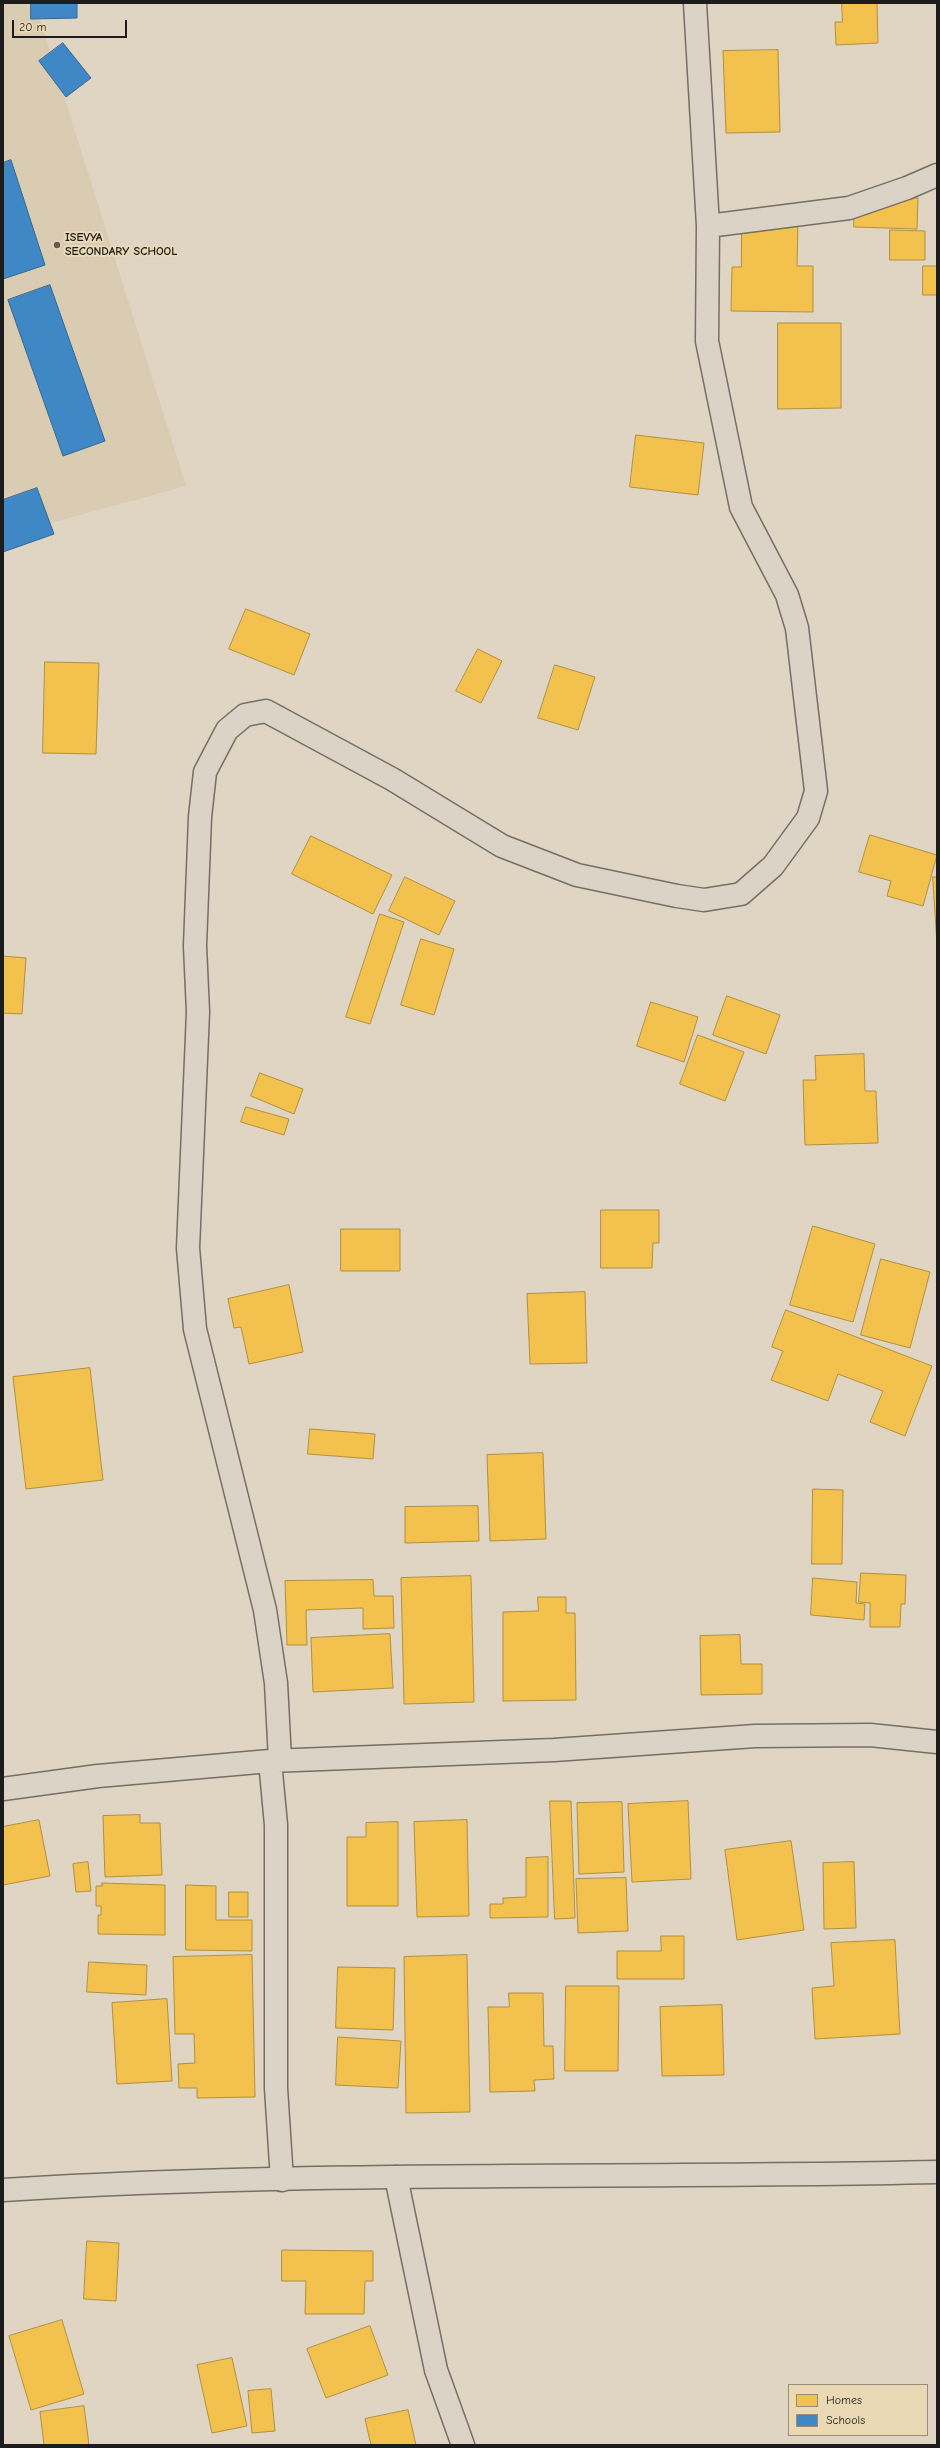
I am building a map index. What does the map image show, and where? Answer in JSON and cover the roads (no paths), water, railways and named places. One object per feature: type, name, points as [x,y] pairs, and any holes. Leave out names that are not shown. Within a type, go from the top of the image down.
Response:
[{"type":"street","points":[[282,2180],[276,2088],[276,1683],[265,1610],[195,1329],[188,1248],[198,1012],[195,946],[200,818],[205,772],[227,730],[244,715],[266,711],[392,779],[502,846],[576,875],[677,896],[704,900],[732,897],[741,894],[773,866],[808,818],[816,791],[797,628],[787,595],[741,507],[707,341],[708,226],[695,3]]},
{"type":"street","points":[[708,226],[848,208],[907,188],[937,175]]},
{"type":"street","points":[[3,1789],[98,1776],[275,1761],[554,1750],[755,1736],[870,1735],[937,1742]]},
{"type":"street","points":[[3,2190],[148,2183],[282,2180],[937,2172]]},
{"type":"street","points":[[396,2178],[436,2370],[463,2445]]},
{"type":"place","name":"ISEVYA SECONDARY SCHOOL","points":[[57,245]]}]
